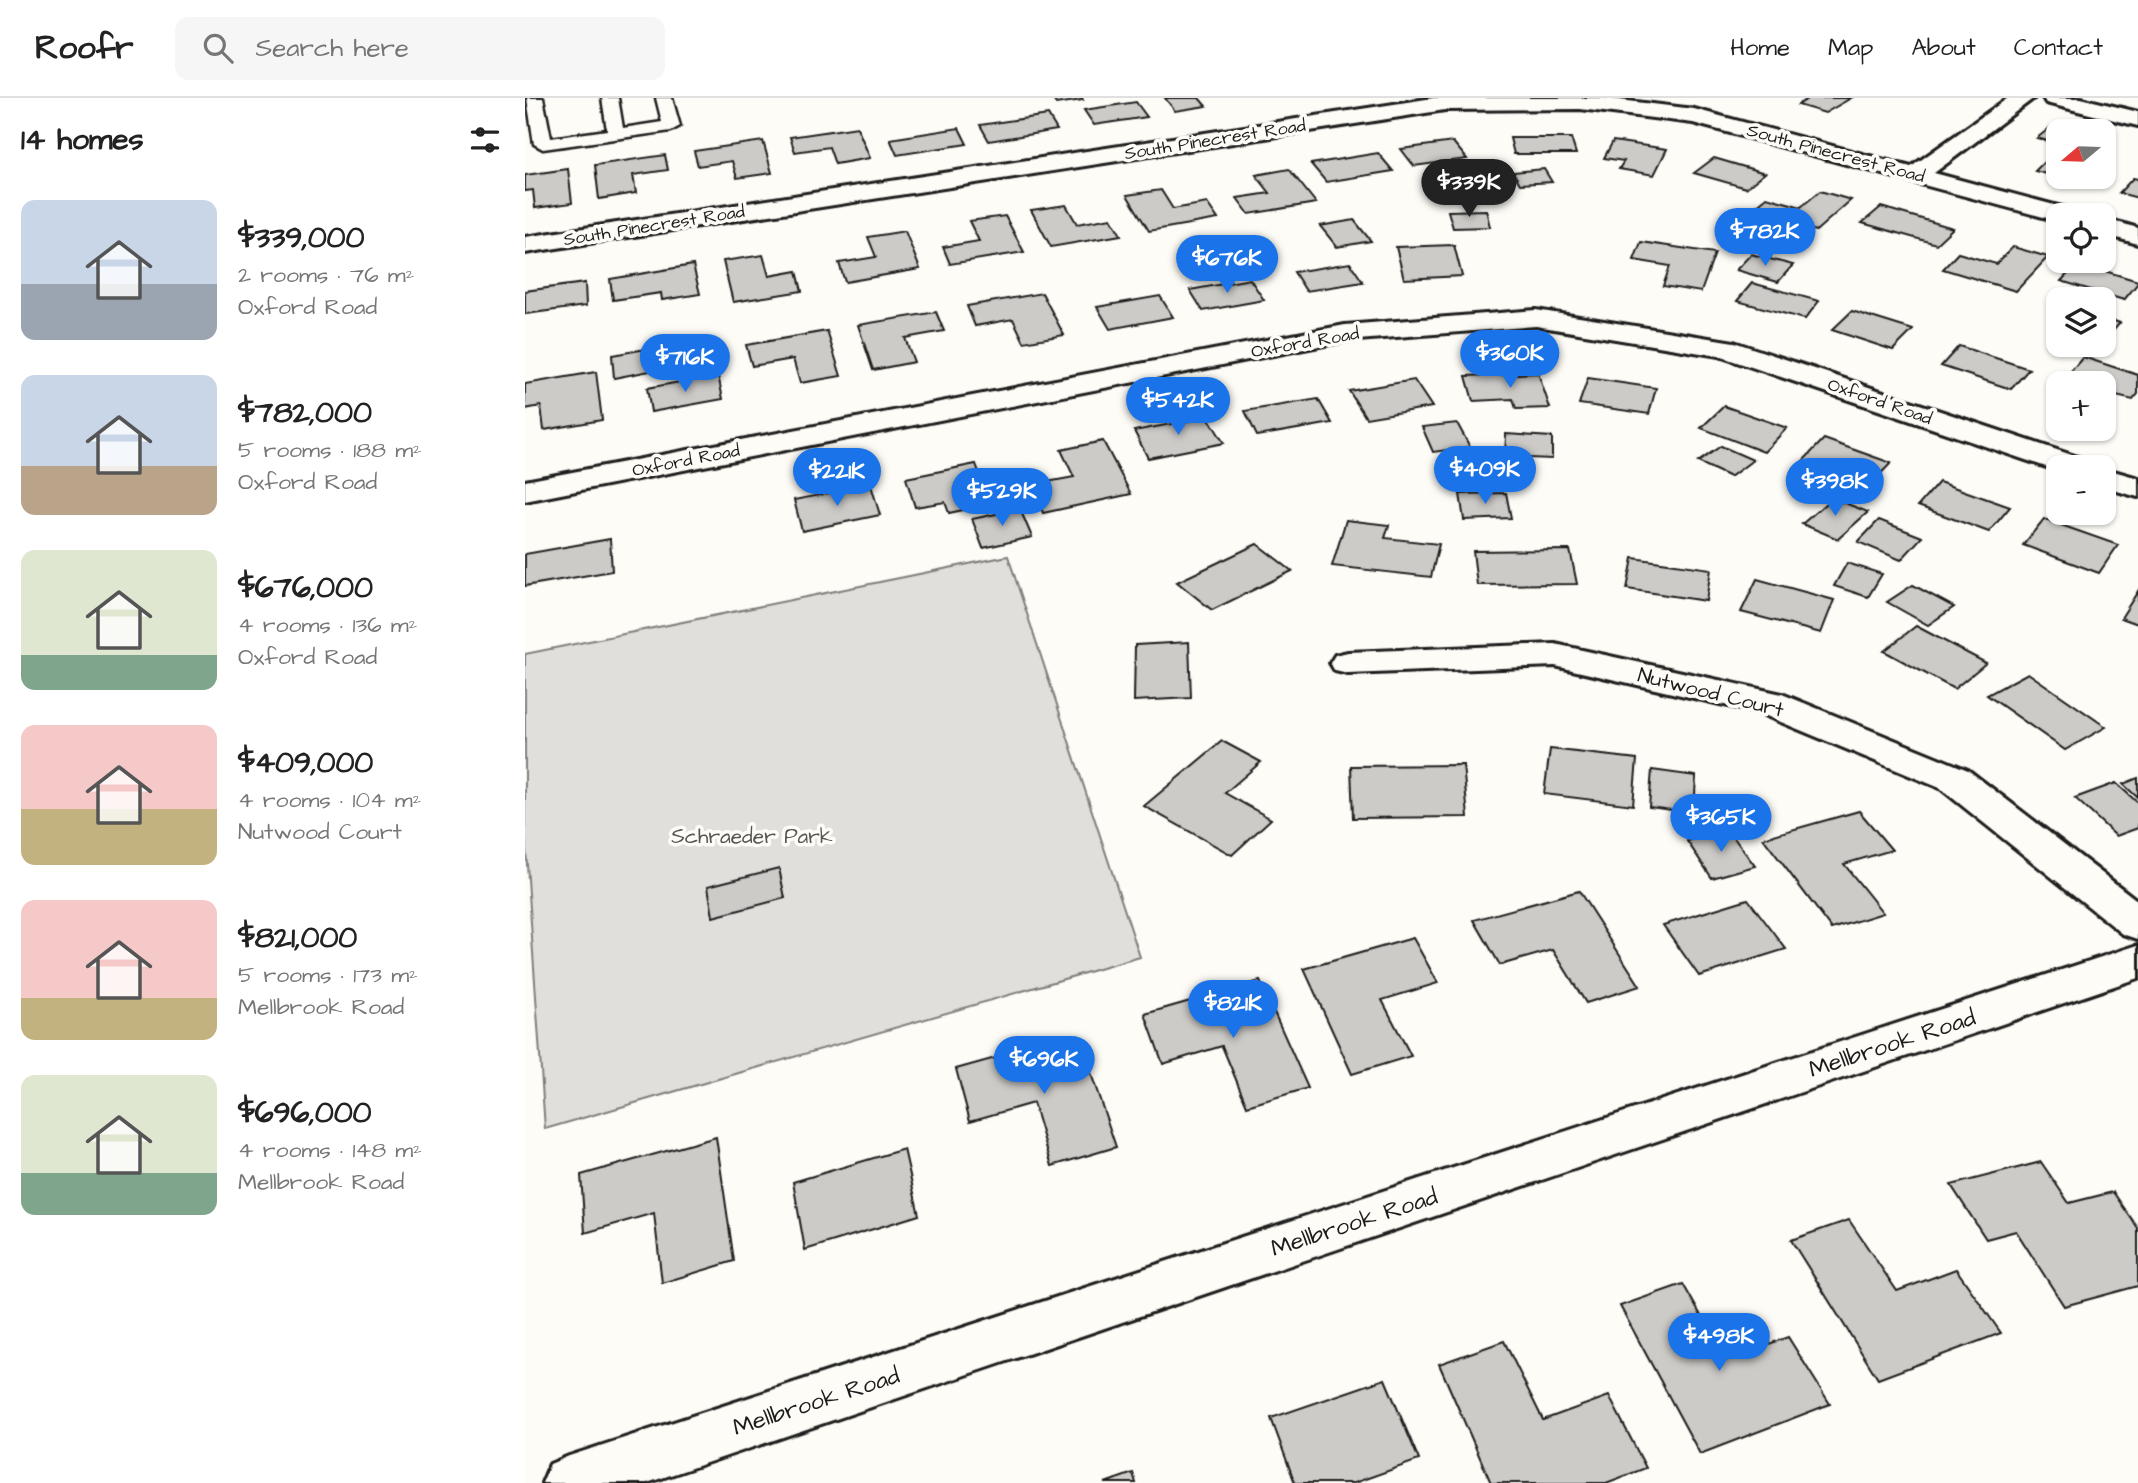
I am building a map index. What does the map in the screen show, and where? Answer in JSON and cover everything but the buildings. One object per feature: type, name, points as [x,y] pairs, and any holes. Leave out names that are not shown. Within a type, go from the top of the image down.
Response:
[{"type":"street","points":[[1917,174],[2023,98]]},
{"type":"street","points":[[2054,98],[2138,119]]},
{"type":"street","name":"South Pinecrest Road","points":[[525,245],[1445,103],[1580,102],[1694,116],[2046,210]]},
{"type":"street","points":[[2116,230],[2138,236]]},
{"type":"street","name":"Oxford Road","points":[[525,491],[1345,334],[1536,318],[1724,348],[2046,457]]},
{"type":"street","points":[[2116,481],[2138,488]]},
{"type":"street","name":"Nutwood Court","points":[[1349,663],[1555,655],[1769,703],[1954,779],[2138,923]]},
{"type":"street","name":"Mellbrook Road","points":[[569,1483],[2138,961]]},
{"type":"lane","points":[[525,99],[533,98],[543,144],[671,126],[664,98]]},
{"type":"lane","points":[[610,98],[616,134]]},
{"type":"green space","name":"Schraeder Park","points":[[1008,556],[1140,957],[545,1129],[525,835],[525,654]]}]
